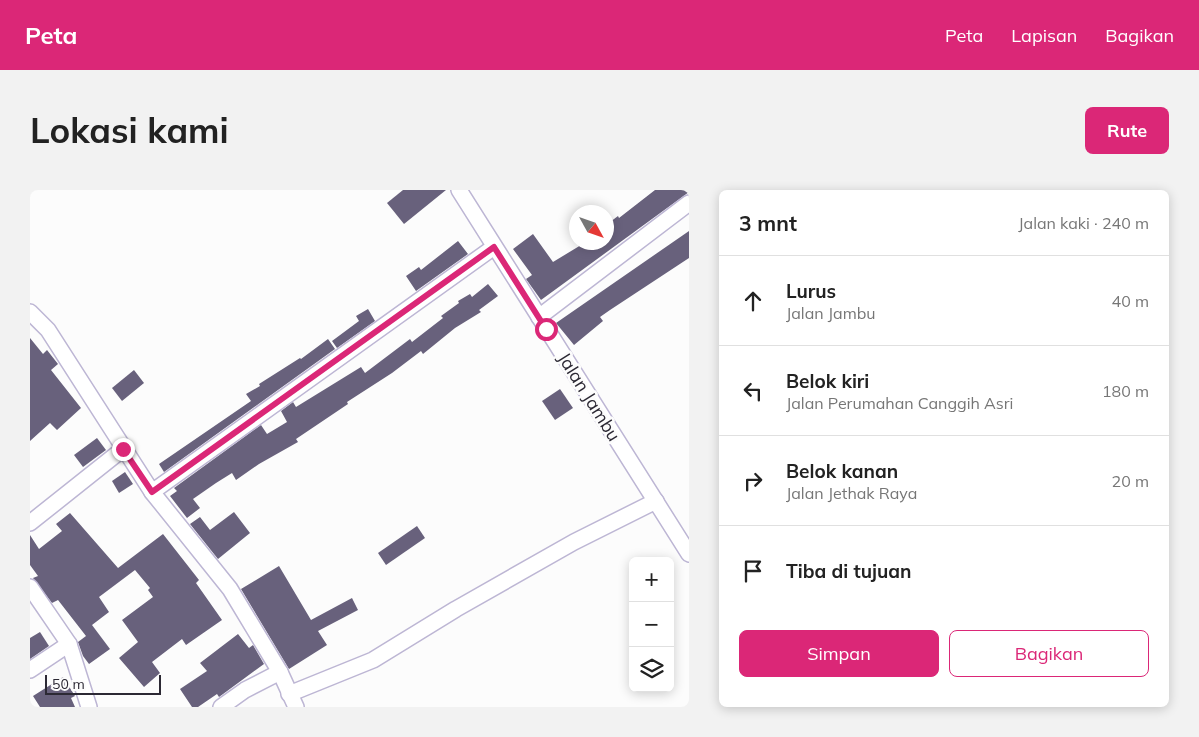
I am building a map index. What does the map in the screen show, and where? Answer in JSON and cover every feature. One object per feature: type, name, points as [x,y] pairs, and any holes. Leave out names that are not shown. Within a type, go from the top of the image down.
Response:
[{"type":"street","name":"Jalan Jambu","points":[[459,190],[689,554]]},
{"type":"street","points":[[539,317],[689,203]]},
{"type":"street","points":[[152,492],[494,247]]},
{"type":"street","points":[[30,312],[48,330],[152,492],[230,589],[280,672],[292,700],[373,660],[548,556],[656,501]]},
{"type":"street","points":[[30,523],[123,449]]},
{"type":"street","points":[[30,586],[69,644],[89,707]]},
{"type":"street","points":[[30,670],[69,644]]},
{"type":"street","points":[[221,707],[245,690],[280,672]]},
{"type":"building","points":[[403,190],[446,190],[404,224],[387,203]]},
{"type":"building","points":[[655,190],[689,190],[689,192],[614,247],[614,219],[618,216],[619,218]]},
{"type":"building","points":[[689,231],[689,258],[600,317],[603,321],[574,345],[556,323]]},
{"type":"building","points":[[533,234],[553,262],[573,250],[610,250],[541,300],[526,279],[532,275],[513,249]]},
{"type":"building","points":[[458,241],[468,254],[416,291],[406,276],[419,267],[421,270]]},
{"type":"building","points":[[488,284],[498,296],[479,310],[481,312],[455,328],[423,354],[421,351],[392,373],[347,402],[348,404],[296,439],[298,442],[259,464],[236,480],[232,473],[193,499],[200,508],[187,518],[170,496],[177,491],[174,488],[261,425],[267,434],[287,422],[281,411],[293,402],[296,407],[361,367],[365,373],[410,339],[412,342],[443,318],[441,316],[459,303],[458,301],[470,294],[472,297]]},
{"type":"building","points":[[368,309],[375,321],[337,348],[332,341],[359,321],[356,316]]},
{"type":"building","points":[[30,338],[43,354],[47,350],[58,364],[51,370],[81,408],[57,430],[50,423],[30,441]]},
{"type":"building","points":[[328,339],[335,349],[164,472],[159,464],[251,401],[246,394],[260,386],[259,384],[301,359]]},
{"type":"building","points":[[134,370],[144,383],[122,401],[112,388]]},
{"type":"building","points":[[560,389],[573,408],[555,420],[542,401]]},
{"type":"building","points":[[97,438],[106,450],[83,467],[74,455]]},
{"type":"building","points":[[125,472],[133,484],[119,493],[112,481]]},
{"type":"building","points":[[234,512],[250,533],[218,559],[190,524],[200,517],[210,530]]},
{"type":"building","points":[[70,513],[118,568],[163,534],[199,580],[196,583],[222,620],[186,645],[182,639],[152,662],[160,673],[144,687],[119,658],[138,642],[122,620],[153,597],[148,590],[150,588],[135,570],[99,597],[109,612],[92,625],[110,649],[89,664],[83,656],[78,642],[86,636],[58,600],[52,603],[33,578],[38,576],[30,565],[30,535],[39,549],[62,531],[56,524]]},
{"type":"building","points":[[417,526],[425,538],[386,565],[378,553]]},
{"type":"building","points":[[279,566],[311,620],[352,598],[358,610],[318,631],[327,645],[289,669],[241,589]]},
{"type":"building","points":[[40,632],[49,646],[30,659],[30,638]]},
{"type":"building","points":[[238,634],[249,648],[253,645],[264,664],[219,697],[217,694],[198,707],[192,707],[180,689],[207,671],[200,663]]},
{"type":"building","points":[[63,677],[75,696],[71,698],[75,707],[40,707],[33,696]]},
{"type":"route","points":[[123,449],[152,492],[494,247],[546,329]]}]
